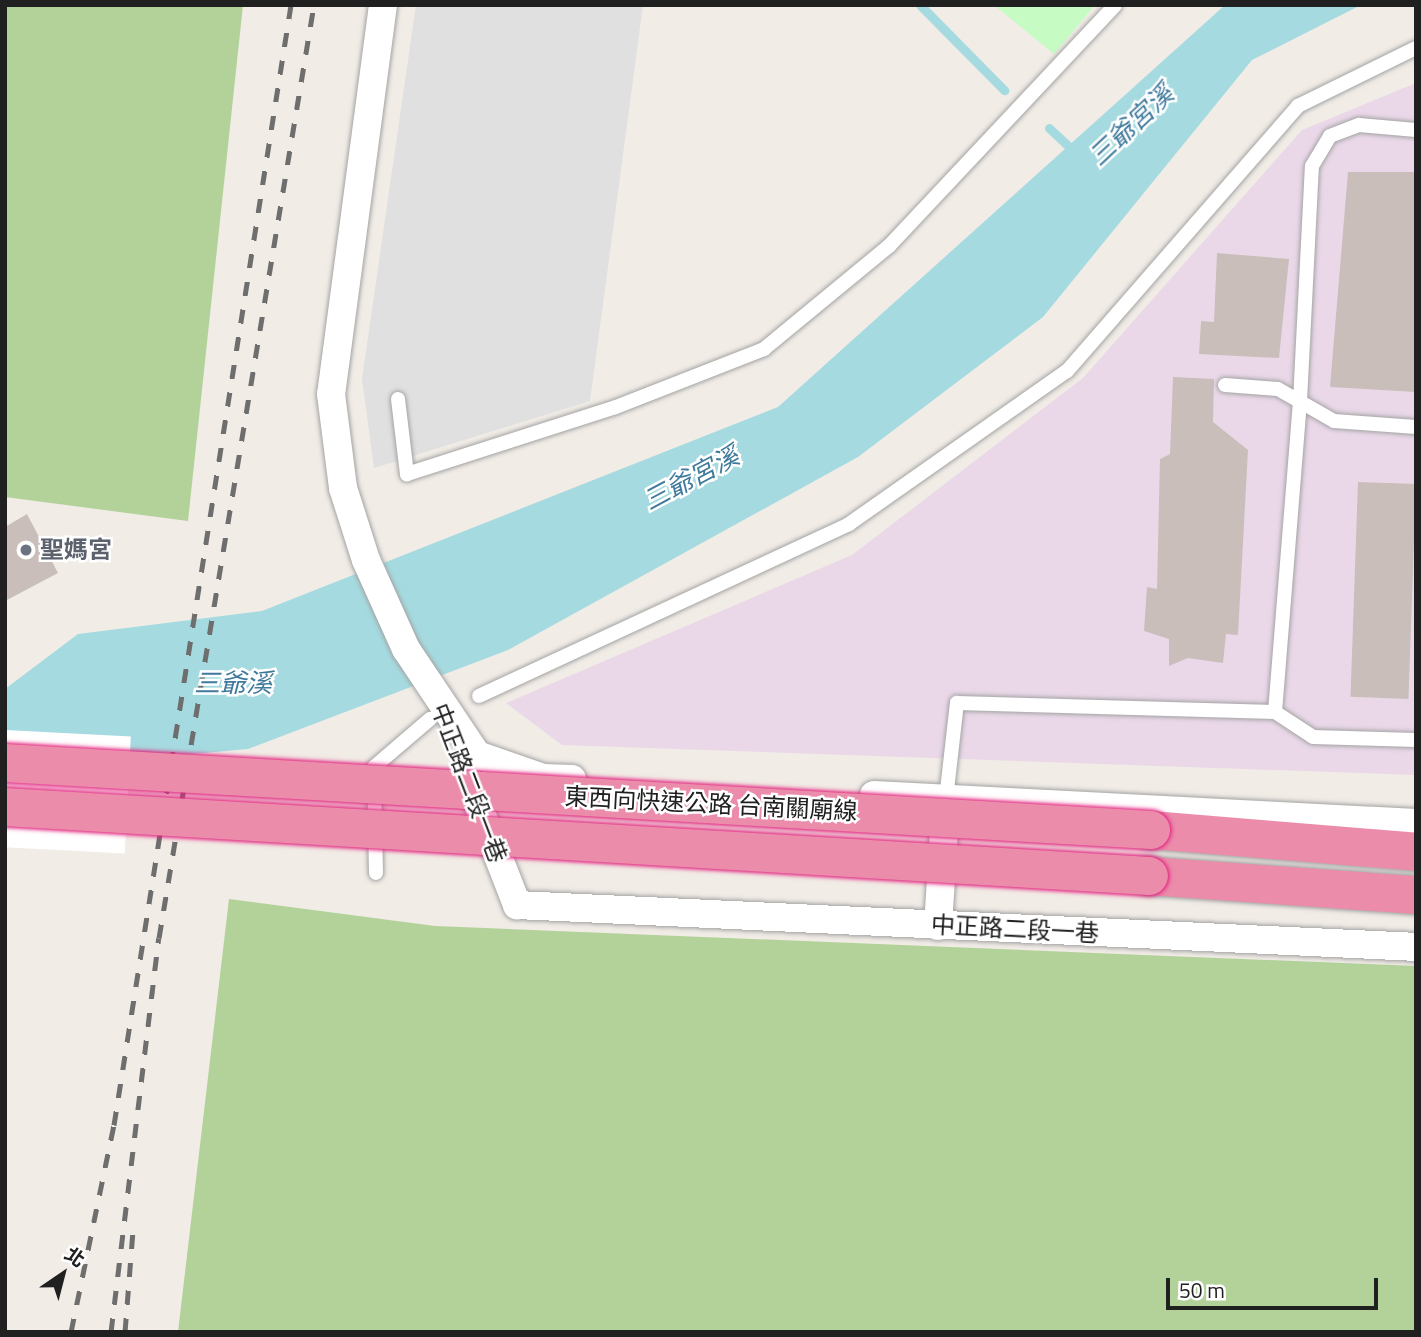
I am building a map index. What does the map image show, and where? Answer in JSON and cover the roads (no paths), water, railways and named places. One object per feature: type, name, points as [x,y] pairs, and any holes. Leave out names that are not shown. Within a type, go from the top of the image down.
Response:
[{"type":"highway","name":"東西向快速公路 台南關廟線","points":[[5,763],[1151,831],[1416,852]]},
{"type":"highway","name":"東西向快速公路 台南關廟線","points":[[5,807],[1149,876],[1416,895]]},
{"type":"street","points":[[383,5],[331,394],[343,488],[366,560],[432,706]]},
{"type":"street","name":"中正路二段一巷","points":[[432,706],[477,755],[543,778],[1416,823]]},
{"type":"street","name":"中正路二段一巷","points":[[432,706],[517,905],[1416,947]]},
{"type":"street","points":[[938,926],[946,799]]},
{"type":"lane","points":[[398,399],[407,474],[617,407],[764,349],[889,246],[1115,5]]},
{"type":"lane","points":[[479,696],[849,524],[1067,371],[1298,106],[1416,48]]},
{"type":"lane","points":[[1275,712],[1300,401],[1312,166],[1330,136],[1359,125],[1416,130]]},
{"type":"lane","points":[[1225,385],[1278,388],[1334,421],[1416,427]]},
{"type":"lane","points":[[946,799],[957,703],[1275,712],[1313,737],[1416,740]]},
{"type":"lane","points":[[376,873],[374,767],[432,706]]},
{"type":"water","name":"三爺溪","points":[[1225,5],[1361,5],[1252,60],[1043,317],[858,457],[508,650],[248,749],[94,763],[5,820],[5,689],[78,634],[262,611],[778,407]]},
{"type":"waterway","points":[[920,5],[1004,90]]},
{"type":"waterway","name":"三爺宮溪","points":[[1049,128],[1076,153]]},
{"type":"railway","points":[[71,1332],[114,1125],[291,5]]},
{"type":"railway","points":[[111,1332],[159,938],[314,5]]},
{"type":"railway","points":[[125,1332],[133,1231]]},
{"type":"place","name":"聖媽宮","points":[[26,550]]}]
